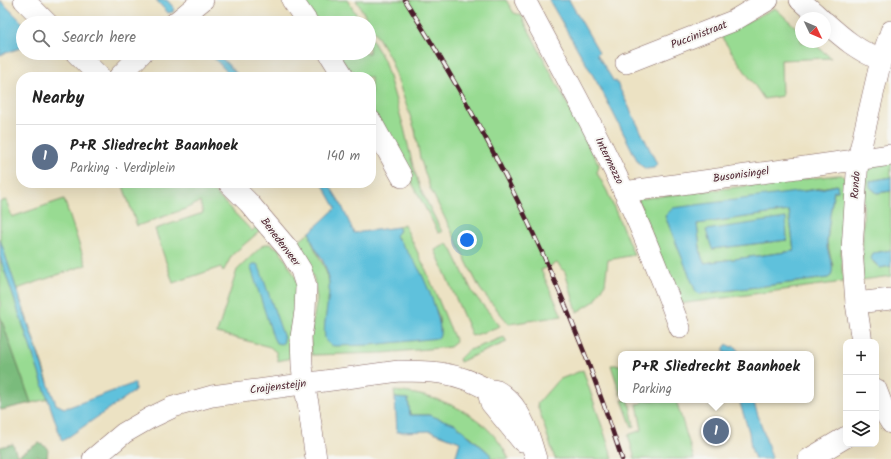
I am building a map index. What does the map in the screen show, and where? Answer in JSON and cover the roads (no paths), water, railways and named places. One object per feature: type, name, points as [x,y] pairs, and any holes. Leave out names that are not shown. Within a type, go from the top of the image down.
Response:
[{"type":"street","points":[[24,0],[40,16]]},
{"type":"street","points":[[184,16],[203,0]]},
{"type":"street","points":[[292,0],[303,16]]},
{"type":"street","name":"Intermezzo","points":[[525,0],[604,150],[624,192],[663,282],[680,328]]},
{"type":"street","name":"Puccinistraat","points":[[626,63],[733,21],[768,0]]},
{"type":"street","points":[[800,0],[813,12]]},
{"type":"street","points":[[831,27],[844,39],[866,54],[881,60]]},
{"type":"street","name":"Rondo","points":[[861,339],[856,303],[852,249],[858,159],[881,60],[891,32]]},
{"type":"street","points":[[83,60],[95,72]]},
{"type":"street","points":[[124,72],[135,60]]},
{"type":"street","points":[[333,60],[341,72]]},
{"type":"street","points":[[376,130],[402,178]]},
{"type":"street","name":"Busonisingel","points":[[624,192],[891,155]]},
{"type":"street","name":"Benedenveer","points":[[234,188],[249,203],[289,250],[301,270],[306,286],[305,311],[300,337],[304,385],[316,459]]},
{"type":"street","points":[[856,303],[891,299]]},
{"type":"street","name":"Craijensteijn","points":[[93,459],[124,433],[173,407],[212,396],[304,385],[399,371],[452,374],[498,392],[515,408],[524,425],[536,459]]},
{"type":"street","points":[[482,386],[492,403],[523,443],[528,459]]},
{"type":"street","points":[[879,397],[891,423]]},
{"type":"street","points":[[809,459],[843,439]]},
{"type":"water","points":[[0,0],[16,16],[16,49],[0,55]]},
{"type":"water","points":[[156,0],[167,0],[174,8],[173,12],[168,13]]},
{"type":"water","points":[[549,0],[569,0],[599,52],[597,54],[614,82],[616,81],[657,164],[654,168],[646,169],[639,164],[602,91]]},
{"type":"water","points":[[216,60],[224,60],[235,72],[227,72]]},
{"type":"water","points":[[891,177],[891,191],[877,193],[870,187],[870,181]]},
{"type":"water","points":[[837,185],[838,191],[834,191],[827,236],[827,247],[832,263],[831,276],[828,278],[700,294],[696,292],[665,216],[673,208],[820,189]],"holes":[[[789,211],[794,251],[704,263],[701,255],[697,224]]]},
{"type":"water","points":[[325,188],[331,188],[341,204],[354,233],[398,227],[400,230],[395,235],[417,266],[430,294],[439,324],[439,338],[371,345],[334,346],[326,341],[324,330],[329,295],[329,281],[321,257],[313,242],[310,232],[336,208]]},
{"type":"water","points":[[786,218],[787,240],[712,249],[706,230]]},
{"type":"water","points":[[0,239],[56,404],[64,408],[69,407],[135,383],[135,391],[62,441],[0,257]]},
{"type":"water","points":[[891,250],[891,266],[880,268],[871,259],[873,253]]},
{"type":"water","points":[[252,264],[257,264],[260,269],[284,338],[282,344],[276,343],[273,337],[251,268]]},
{"type":"water","points":[[727,344],[731,347],[734,346],[738,351],[724,351]]},
{"type":"water","points":[[395,398],[408,399],[410,415],[429,415],[455,424],[490,454],[491,459],[455,459],[460,442],[431,431],[397,432]]},
{"type":"water","points":[[740,403],[754,403],[772,458],[755,459],[751,448],[749,432]]},
{"type":"railway","points":[[405,0],[470,109],[528,222],[579,339],[622,459]]},
{"type":"place","name":"P+R Sliedrecht Baanhoek","points":[[716,431]]}]
